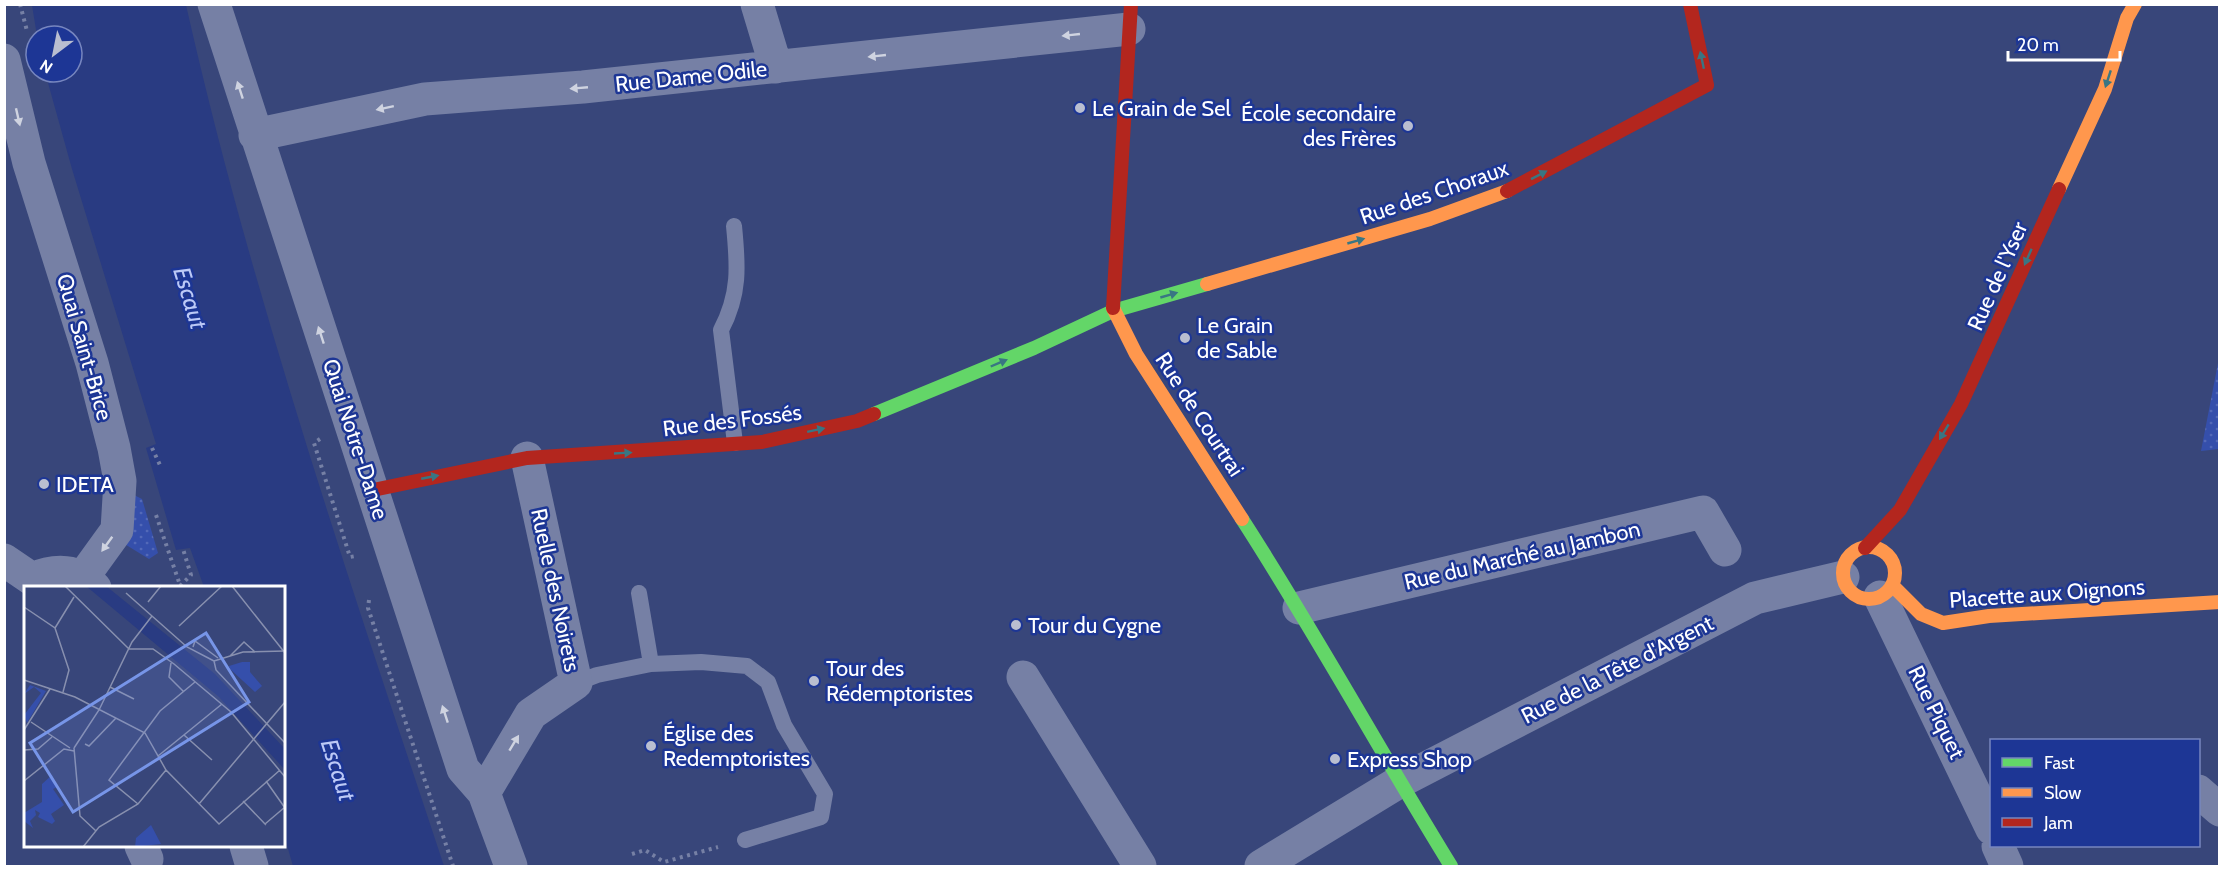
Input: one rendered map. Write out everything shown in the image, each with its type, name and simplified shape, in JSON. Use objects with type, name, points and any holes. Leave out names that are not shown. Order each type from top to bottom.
[{"type":"street","name":"Quai Notre-Dame","points":[[214,4],[463,769],[484,793],[511,867]]},
{"type":"street","points":[[757,4],[776,67]]},
{"type":"street","name":"Rue des Choraux","points":[[1113,311],[1430,219],[1486,200],[1594,148],[1707,85],[1690,4]]},
{"type":"street","name":"Rue de l'Yser","points":[[1866,548],[1900,510],[1961,405],[2104,89],[2127,18],[2135,4]]},
{"type":"street","name":"Rue Dame Odile","points":[[255,135],[426,99],[555,90],[776,67],[1130,17]]},
{"type":"street","points":[[1113,311],[1130,17]]},
{"type":"street","name":"Quai Saint-Brice","points":[[4,60],[28,163],[92,363],[120,481],[117,530],[89,582],[74,573],[58,572],[32,583]]},
{"type":"street","name":"Rue des Fossés","points":[[373,490],[527,458],[762,442],[857,420],[1034,348],[1113,311]]},
{"type":"street","name":"Rue de Courtrai","points":[[1113,311],[1136,354],[1299,608],[1399,782],[1451,867]]},
{"type":"street","name":"Ruelle des Noirets","points":[[484,793],[531,714],[576,683],[527,458]]},
{"type":"street","name":"Rue du Marché au Jambon","points":[[1299,608],[1702,512],[1725,550]]},
{"type":"street","points":[[1866,548],[1881,550],[1894,570],[1886,591],[1865,599],[1857,596],[1846,585],[1843,577],[1846,561],[1858,550],[1866,548]]},
{"type":"street","points":[[4,560],[32,583]]},
{"type":"street","name":"Rue de la Tête d'Argent","points":[[1261,867],[1399,782],[1755,597],[1843,577]]},
{"type":"street","name":"Placette aux Oignons","points":[[1886,591],[1921,614],[1943,623],[1989,616],[2220,602]]},
{"type":"street","name":"Rue Piquet","points":[[1886,591],[1988,812]]},
{"type":"street","points":[[1023,677],[1140,867]]},
{"type":"street","points":[[2200,792],[2220,810]]},
{"type":"street","points":[[246,847],[252,867]]},
{"type":"street","points":[[1998,847],[2007,867]]},
{"type":"lane","points":[[734,226],[739,274],[728,318],[721,330],[735,443]]},
{"type":"lane","points":[[639,593],[651,664]]},
{"type":"lane","points":[[576,683],[597,675],[651,664],[701,663],[747,666],[768,682],[784,725],[825,794],[821,817],[745,840]]},
{"type":"path","points":[[323,470],[345,538]]},
{"type":"path","points":[[180,586],[191,575],[183,549]]},
{"type":"path","points":[[632,854],[645,850],[664,862],[745,840]]},
{"type":"shaded area","points":[[2219,358],[2219,449],[2201,451]]},
{"type":"shaded area","points":[[130,493],[142,499],[158,553],[149,559],[123,543]]},
{"type":"water","name":"Escaut","points":[[32,5],[186,5],[241,223],[304,439],[444,866],[293,866],[285,838],[285,586],[204,586],[190,548],[176,550],[146,448],[156,444],[48,84],[84,84],[84,24],[35,24]]},
{"type":"traffic: fast","points":[[874,414],[1034,348],[1113,311],[1207,284]]},
{"type":"traffic: fast","points":[[1242,519],[1451,866]]},
{"type":"traffic: slow","points":[[2059,189],[2105,89],[2127,18],[2135,4]]},
{"type":"traffic: slow","points":[[1207,284],[1430,219],[1507,191]]},
{"type":"traffic: slow","points":[[1113,308],[1136,354],[1242,519]]},
{"type":"traffic: slow","points":[[1869,547],[1879,549],[1887,555],[1893,563],[1895,573],[1893,583],[1887,591],[1879,597],[1869,599],[1859,597],[1851,591],[1845,583],[1843,573],[1845,563],[1851,555],[1859,549],[1869,547]]},
{"type":"traffic: slow","points":[[1892,585],[1921,614],[1943,623],[1989,616],[2220,602]]},
{"type":"traffic: jam","points":[[1113,308],[1131,4]]},
{"type":"traffic: jam","points":[[1507,191],[1707,85],[1690,4]]},
{"type":"traffic: jam","points":[[1865,548],[1900,510],[1961,404],[2059,189]]},
{"type":"traffic: jam","points":[[373,490],[527,458],[762,442],[857,421],[874,414]]},
{"type":"place","name":"Le Grain de Sel","points":[[1080,108]]},
{"type":"place","name":"École secondaire des Frères","points":[[1408,126]]},
{"type":"place","name":"Le Grain de Sable","points":[[1185,338]]},
{"type":"place","name":"IDETA","points":[[44,484]]},
{"type":"place","name":"Tour du Cygne","points":[[1016,625]]},
{"type":"place","name":"Tour des Rédemptoristes","points":[[814,681]]},
{"type":"place","name":"Église des Redemptoristes","points":[[651,746]]},
{"type":"place","name":"Express Shop","points":[[1335,759]]}]
